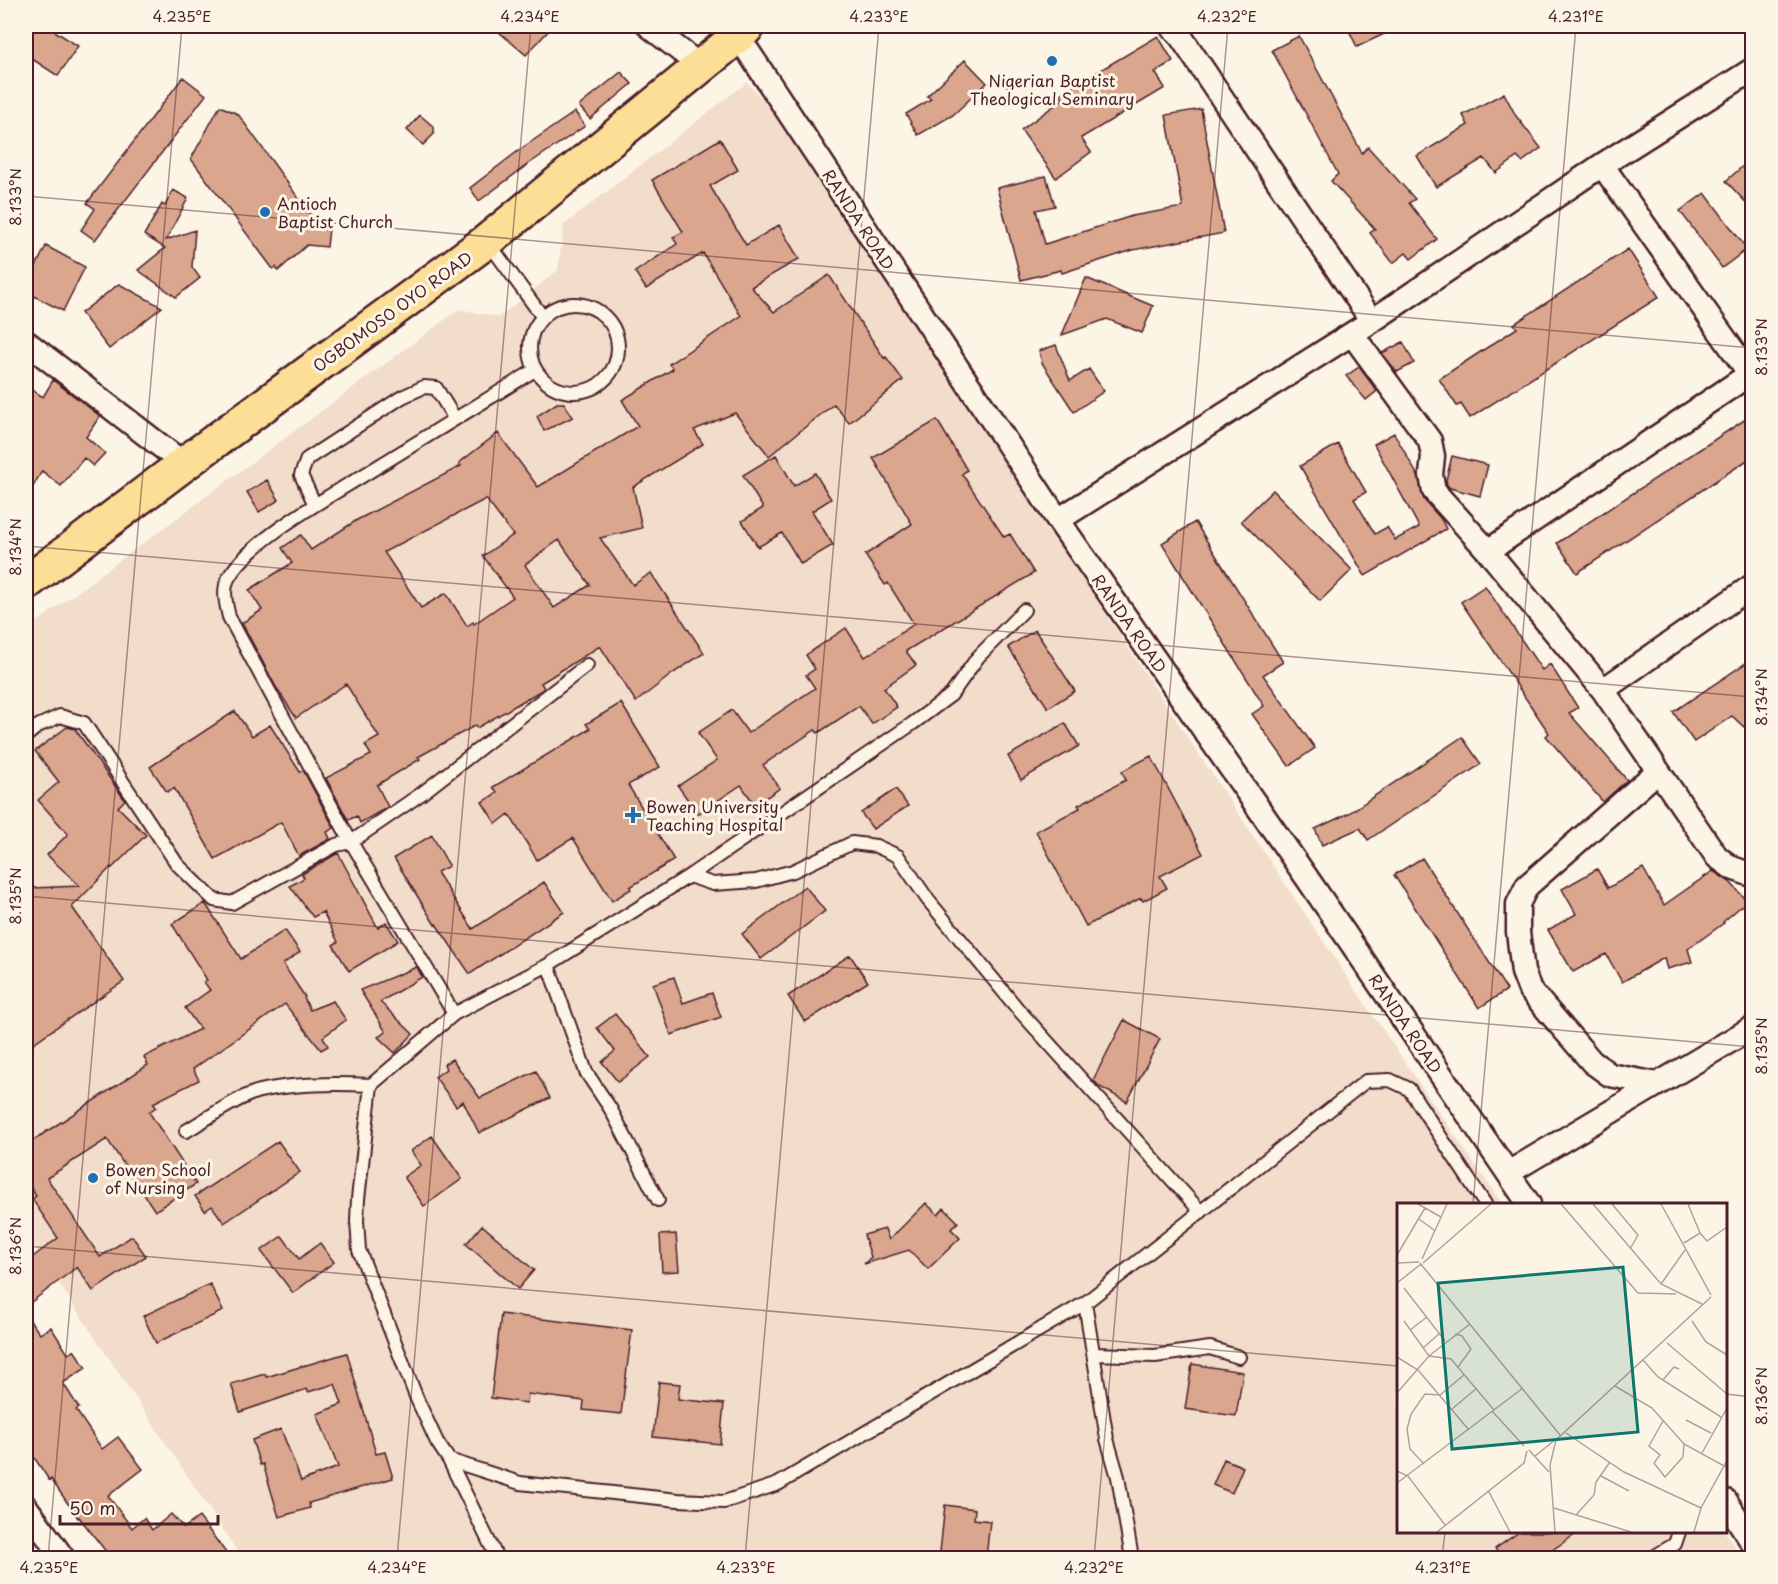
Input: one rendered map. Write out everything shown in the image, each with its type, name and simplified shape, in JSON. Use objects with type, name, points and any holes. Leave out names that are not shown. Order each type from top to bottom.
[{"type":"highway","name":"OGBOMOSO OYO ROAD","points":[[26,584],[184,464],[487,241],[743,31]]},
{"type":"street","points":[[649,26],[700,66]]},
{"type":"street","points":[[1171,26],[1181,37],[1372,321]]},
{"type":"street","name":"RANDA ROAD","points":[[743,31],[1058,520],[1307,878],[1528,1203]]},
{"type":"street","points":[[1058,520],[1352,334],[1602,165],[1752,70]]},
{"type":"street","points":[[1488,551],[1751,375],[1602,165]]},
{"type":"street","points":[[1352,334],[1430,441],[1434,491],[1488,551],[1602,690],[1716,857],[1732,868],[1752,875]]},
{"type":"street","points":[[26,342],[184,464]]},
{"type":"street","points":[[1602,690],[1752,586]]},
{"type":"street","points":[[1657,1084],[1610,1075],[1592,1062],[1530,990],[1523,972],[1518,932],[1518,904],[1527,886],[1658,771]]},
{"type":"street","points":[[1508,1173],[1752,1028]]},
{"type":"street","points":[[1727,1504],[1752,1542]]},
{"type":"street","points":[[26,1507],[63,1558]]},
{"type":"lane","points":[[487,241],[543,316]]},
{"type":"lane","points":[[574,303],[597,309],[606,316],[618,336],[619,348],[613,370],[596,387],[585,391],[562,391],[551,386],[535,370],[529,348],[535,325],[543,316],[563,305],[574,303]]},
{"type":"lane","points":[[454,1014],[351,842],[229,617],[225,595],[227,580],[238,564],[265,540],[315,505],[535,370]]},
{"type":"lane","points":[[315,505],[301,475],[307,459],[402,397],[424,387],[436,388],[455,419]]},
{"type":"lane","points":[[497,1558],[417,1399],[359,1250],[358,1199],[371,1085],[454,1014],[548,965],[689,876],[912,724],[951,695],[978,657],[1024,610]]},
{"type":"lane","points":[[26,736],[38,726],[60,716],[84,723],[177,864],[214,900],[232,903],[336,845],[351,842],[421,794],[587,665]]},
{"type":"lane","points":[[689,876],[713,884],[756,881],[793,871],[852,843],[876,846],[898,856],[928,900],[1017,1008],[1202,1212]]},
{"type":"lane","points":[[548,965],[586,1072],[610,1108],[658,1200]]},
{"type":"lane","points":[[449,1460],[520,1482],[678,1500],[724,1502],[778,1484],[1085,1303],[1366,1081],[1390,1080],[1409,1089],[1484,1203]]},
{"type":"lane","points":[[186,1131],[258,1091],[327,1083],[371,1085]]},
{"type":"lane","points":[[1085,1303],[1107,1439],[1118,1477],[1132,1558]]},
{"type":"lane","points":[[1094,1354],[1155,1356],[1210,1348],[1239,1357]]},
{"type":"lane","points":[[1652,1558],[1675,1544],[1680,1533]]},
{"type":"shaded area","name":"Bowen University Teaching Hospital","points":[[747,82],[766,103],[1363,1001],[1501,1203],[1397,1203],[1397,1533],[1726,1533],[1743,1558],[242,1558],[26,1234],[26,630],[459,309],[499,317],[558,270],[564,225]]},
{"type":"building","points":[[26,26],[47,26],[78,46],[58,76],[26,55]]},
{"type":"building","points":[[492,26],[553,26],[526,55]]},
{"type":"building","points":[[1347,26],[1401,26],[1357,47]]},
{"type":"building","points":[[1158,36],[1173,61],[1155,72],[1165,88],[1081,138],[1091,152],[1056,178],[1021,130],[1063,99],[1060,94]]},
{"type":"building","points":[[1299,36],[1362,153],[1368,147],[1415,199],[1409,203],[1437,239],[1411,259],[1406,253],[1393,263],[1370,233],[1375,229],[1331,181],[1338,174],[1272,50]]},
{"type":"building","points":[[965,60],[987,83],[953,115],[918,135],[906,114],[931,99],[927,96]]},
{"type":"building","points":[[621,72],[632,84],[590,119],[579,106]]},
{"type":"building","points":[[183,77],[206,95],[95,240],[81,230],[95,209],[87,203]]},
{"type":"building","points":[[1504,93],[1516,116],[1541,148],[1522,162],[1517,157],[1496,173],[1484,158],[1436,187],[1417,156],[1468,125],[1463,115]]},
{"type":"building","points":[[220,106],[238,114],[312,217],[330,219],[327,247],[307,245],[278,271],[276,267],[273,269],[191,159]]},
{"type":"building","points":[[1201,109],[1224,233],[1133,250],[1062,273],[1061,270],[1021,280],[997,188],[1046,176],[1055,206],[1036,210],[1045,244],[1132,216],[1183,207],[1166,115]]},
{"type":"building","points":[[575,112],[585,126],[479,201],[470,188],[522,148]]},
{"type":"building","points":[[420,115],[434,127],[434,134],[423,145],[407,130]]},
{"type":"building","points":[[720,139],[738,170],[710,186],[746,245],[779,225],[799,259],[751,287],[774,312],[829,275],[884,358],[886,357],[903,380],[849,423],[834,404],[769,456],[735,413],[694,430],[703,444],[633,487],[642,528],[600,538],[633,585],[651,573],[704,653],[636,702],[600,646],[541,683],[544,688],[540,691],[477,728],[476,725],[418,757],[420,759],[377,785],[388,807],[360,823],[357,816],[348,820],[326,778],[371,755],[365,745],[379,737],[346,684],[296,718],[276,687],[242,623],[262,610],[249,590],[292,563],[282,548],[301,535],[311,550],[357,520],[461,466],[459,463],[498,433],[538,487],[638,426],[622,400],[673,369],[669,364],[741,316],[703,253],[646,289],[635,272],[677,244],[673,237],[683,232],[652,180]],"holes":[[[486,499],[513,535],[483,556],[513,597],[474,624],[473,622],[467,626],[446,593],[421,608],[384,552]],[[559,540],[590,585],[554,608],[525,565]]]},
{"type":"building","points":[[1744,165],[1752,174],[1752,209],[1726,181]]},
{"type":"building","points":[[173,190],[188,198],[166,240],[195,230],[192,267],[200,278],[176,297],[138,270],[165,248],[144,235],[162,204],[165,206]]},
{"type":"building","points":[[1705,193],[1747,249],[1722,268],[1680,211]]},
{"type":"building","points":[[46,246],[85,267],[63,311],[26,292],[26,264],[34,270]]},
{"type":"building","points":[[1628,249],[1659,297],[1470,418],[1461,404],[1457,406],[1439,379],[1517,328],[1514,324]]},
{"type":"building","points":[[1086,278],[1153,306],[1142,333],[1107,319],[1062,335]]},
{"type":"building","points":[[119,284],[162,307],[109,349],[81,313]]},
{"type":"building","points":[[1403,342],[1414,363],[1397,372],[1382,353]]},
{"type":"building","points":[[1056,345],[1070,381],[1089,369],[1104,391],[1074,412],[1042,363],[1039,351]]},
{"type":"building","points":[[1359,367],[1377,391],[1366,400],[1346,376]]},
{"type":"building","points":[[53,380],[100,416],[86,437],[105,453],[93,466],[84,458],[61,486],[42,471],[26,499],[26,386],[43,397]]},
{"type":"building","points":[[557,403],[564,403],[573,417],[544,431],[537,416]]},
{"type":"building","points":[[1752,415],[1752,457],[1577,573],[1557,543]]},
{"type":"building","points":[[937,420],[967,470],[962,474],[1004,537],[1010,534],[1034,573],[906,651],[916,665],[884,688],[897,707],[872,724],[859,706],[818,733],[815,730],[763,765],[780,788],[755,805],[741,785],[698,814],[678,786],[717,760],[698,733],[732,710],[748,733],[815,688],[806,675],[815,669],[806,655],[846,628],[865,657],[914,624],[888,583],[885,585],[865,555],[912,524],[873,458]]},
{"type":"building","points":[[1394,433],[1418,476],[1424,500],[1441,519],[1446,529],[1365,576],[1300,466],[1338,444],[1366,492],[1354,499],[1375,534],[1387,527],[1395,540],[1419,527],[1374,444]]},
{"type":"building","points":[[776,455],[794,486],[815,473],[831,499],[812,511],[833,545],[801,564],[782,533],[758,547],[742,521],[763,508],[743,475]]},
{"type":"building","points":[[1452,456],[1488,465],[1480,496],[1450,488],[1447,485],[1446,480]]},
{"type":"building","points":[[267,480],[279,500],[259,512],[247,492]]},
{"type":"building","points":[[1273,490],[1352,570],[1320,601],[1241,521]]},
{"type":"building","points":[[1195,522],[1283,662],[1263,675],[1315,748],[1289,766],[1252,714],[1264,706],[1162,543]]},
{"type":"building","points":[[1485,586],[1542,670],[1550,664],[1578,708],[1569,713],[1627,780],[1603,802],[1546,736],[1549,733],[1461,602]]},
{"type":"building","points":[[1035,630],[1075,691],[1048,708],[1008,647]]},
{"type":"building","points":[[1752,659],[1752,721],[1744,727],[1732,716],[1694,742],[1673,712]]},
{"type":"building","points":[[621,703],[660,767],[628,785],[674,860],[612,901],[573,838],[537,860],[509,814],[496,824],[482,802],[497,793],[493,787],[590,729],[586,724]]},
{"type":"building","points":[[235,711],[252,736],[270,725],[300,772],[303,770],[334,828],[327,832],[330,839],[299,856],[281,822],[215,859],[174,788],[167,792],[150,767]]},
{"type":"building","points":[[1065,723],[1079,746],[1021,780],[1008,756]]},
{"type":"building","points":[[67,727],[75,729],[125,800],[118,807],[146,835],[72,907],[124,981],[26,1048],[26,930],[33,924],[27,916],[33,912],[32,888],[80,886],[47,855],[68,834],[38,800],[59,782],[35,751]]},
{"type":"building","points":[[1462,737],[1481,764],[1368,840],[1360,828],[1322,845],[1315,829],[1349,813]]},
{"type":"building","points":[[1151,756],[1203,854],[1160,876],[1167,888],[1143,901],[1141,898],[1086,926],[1036,831],[1080,808],[1078,805],[1126,780],[1122,771]]},
{"type":"building","points":[[896,789],[908,806],[873,829],[861,813]]},
{"type":"building","points":[[432,835],[449,866],[437,872],[473,929],[544,882],[564,912],[470,974],[435,925],[394,858]]},
{"type":"building","points":[[338,853],[378,928],[386,922],[398,941],[349,971],[333,945],[338,942],[323,912],[313,917],[290,886],[304,878],[302,874]]},
{"type":"building","points":[[1422,858],[1507,990],[1479,1008],[1394,875]]},
{"type":"building","points":[[1643,868],[1664,905],[1713,871],[1730,882],[1747,901],[1724,923],[1688,949],[1692,962],[1667,969],[1664,958],[1622,982],[1606,954],[1573,972],[1548,930],[1576,914],[1562,889],[1597,869],[1608,888]]},
{"type":"building","points":[[805,886],[825,911],[761,959],[742,934]]},
{"type":"building","points":[[205,903],[241,959],[285,930],[300,952],[283,964],[305,997],[310,1010],[333,1001],[346,1020],[323,1037],[328,1046],[321,1050],[285,1004],[193,1069],[199,1080],[153,1103],[156,1107],[149,1112],[196,1184],[155,1211],[107,1139],[47,1178],[100,1257],[132,1236],[146,1256],[93,1291],[77,1267],[26,1306],[26,1262],[58,1238],[32,1199],[36,1196],[26,1180],[26,1145],[148,1065],[144,1057],[200,1029],[185,1008],[210,990],[204,982],[207,980],[172,924]]},
{"type":"building","points":[[850,955],[868,982],[805,1022],[788,996]]},
{"type":"building","points":[[417,967],[422,977],[380,1002],[413,1034],[395,1053],[378,1037],[386,1032],[360,990]]},
{"type":"building","points":[[674,977],[683,1003],[712,993],[721,1017],[671,1035],[653,984]]},
{"type":"building","points":[[615,1014],[650,1057],[618,1082],[602,1062],[615,1051],[597,1028]]},
{"type":"building","points":[[1124,1020],[1160,1039],[1127,1102],[1100,1087],[1093,1080]]},
{"type":"building","points":[[452,1059],[480,1098],[536,1071],[550,1098],[479,1133],[463,1101],[456,1106],[435,1077],[446,1069],[444,1064]]},
{"type":"building","points":[[432,1136],[462,1179],[424,1206],[404,1177],[421,1165],[411,1151]]},
{"type":"building","points":[[278,1141],[300,1172],[224,1223],[212,1206],[205,1211],[195,1196]]},
{"type":"building","points":[[926,1203],[938,1215],[944,1208],[958,1222],[951,1229],[960,1238],[928,1269],[909,1250],[864,1264],[871,1257],[864,1235],[885,1229],[889,1240]]},
{"type":"building","points":[[482,1225],[534,1270],[518,1289],[466,1244]]},
{"type":"building","points":[[676,1234],[679,1271],[662,1272],[660,1235]]},
{"type":"building","points":[[282,1236],[299,1259],[320,1243],[334,1262],[293,1293],[261,1251]]},
{"type":"building","points":[[210,1284],[223,1311],[156,1343],[143,1316]]},
{"type":"building","points":[[501,1314],[632,1330],[621,1414],[583,1410],[584,1401],[528,1394],[527,1403],[491,1398]]},
{"type":"building","points":[[26,1315],[40,1334],[51,1327],[68,1354],[74,1350],[86,1368],[63,1383],[79,1408],[76,1410],[102,1449],[118,1437],[143,1469],[108,1496],[132,1528],[144,1518],[152,1530],[171,1514],[184,1528],[199,1517],[230,1558],[111,1558],[78,1518],[51,1479],[49,1480],[26,1445]]},
{"type":"building","points":[[347,1353],[376,1454],[385,1452],[393,1478],[309,1503],[310,1508],[279,1517],[263,1464],[260,1465],[252,1440],[281,1429],[301,1481],[338,1467],[317,1414],[342,1404],[335,1384],[308,1392],[307,1389],[240,1412],[231,1384],[265,1374],[266,1377]]},
{"type":"building","points":[[1192,1364],[1243,1372],[1236,1416],[1185,1409]]},
{"type":"building","points":[[659,1382],[680,1384],[678,1399],[724,1404],[720,1444],[653,1437]]},
{"type":"building","points":[[1224,1459],[1243,1467],[1232,1493],[1213,1485]]},
{"type":"building","points":[[945,1505],[975,1509],[974,1519],[990,1521],[986,1558],[940,1552]]},
{"type":"building","points":[[1518,1533],[1578,1533],[1540,1558],[1502,1558],[1495,1549]]},
{"type":"place","name":"Nigerian Baptist Theological Seminary","points":[[1052,61]]},
{"type":"place","name":"Antioch Baptist Church","points":[[265,212]]},
{"type":"place","name":"Bowen University Teaching Hospital","points":[[633,815]]},
{"type":"place","name":"Bowen School of Nursing","points":[[93,1178]]}]
